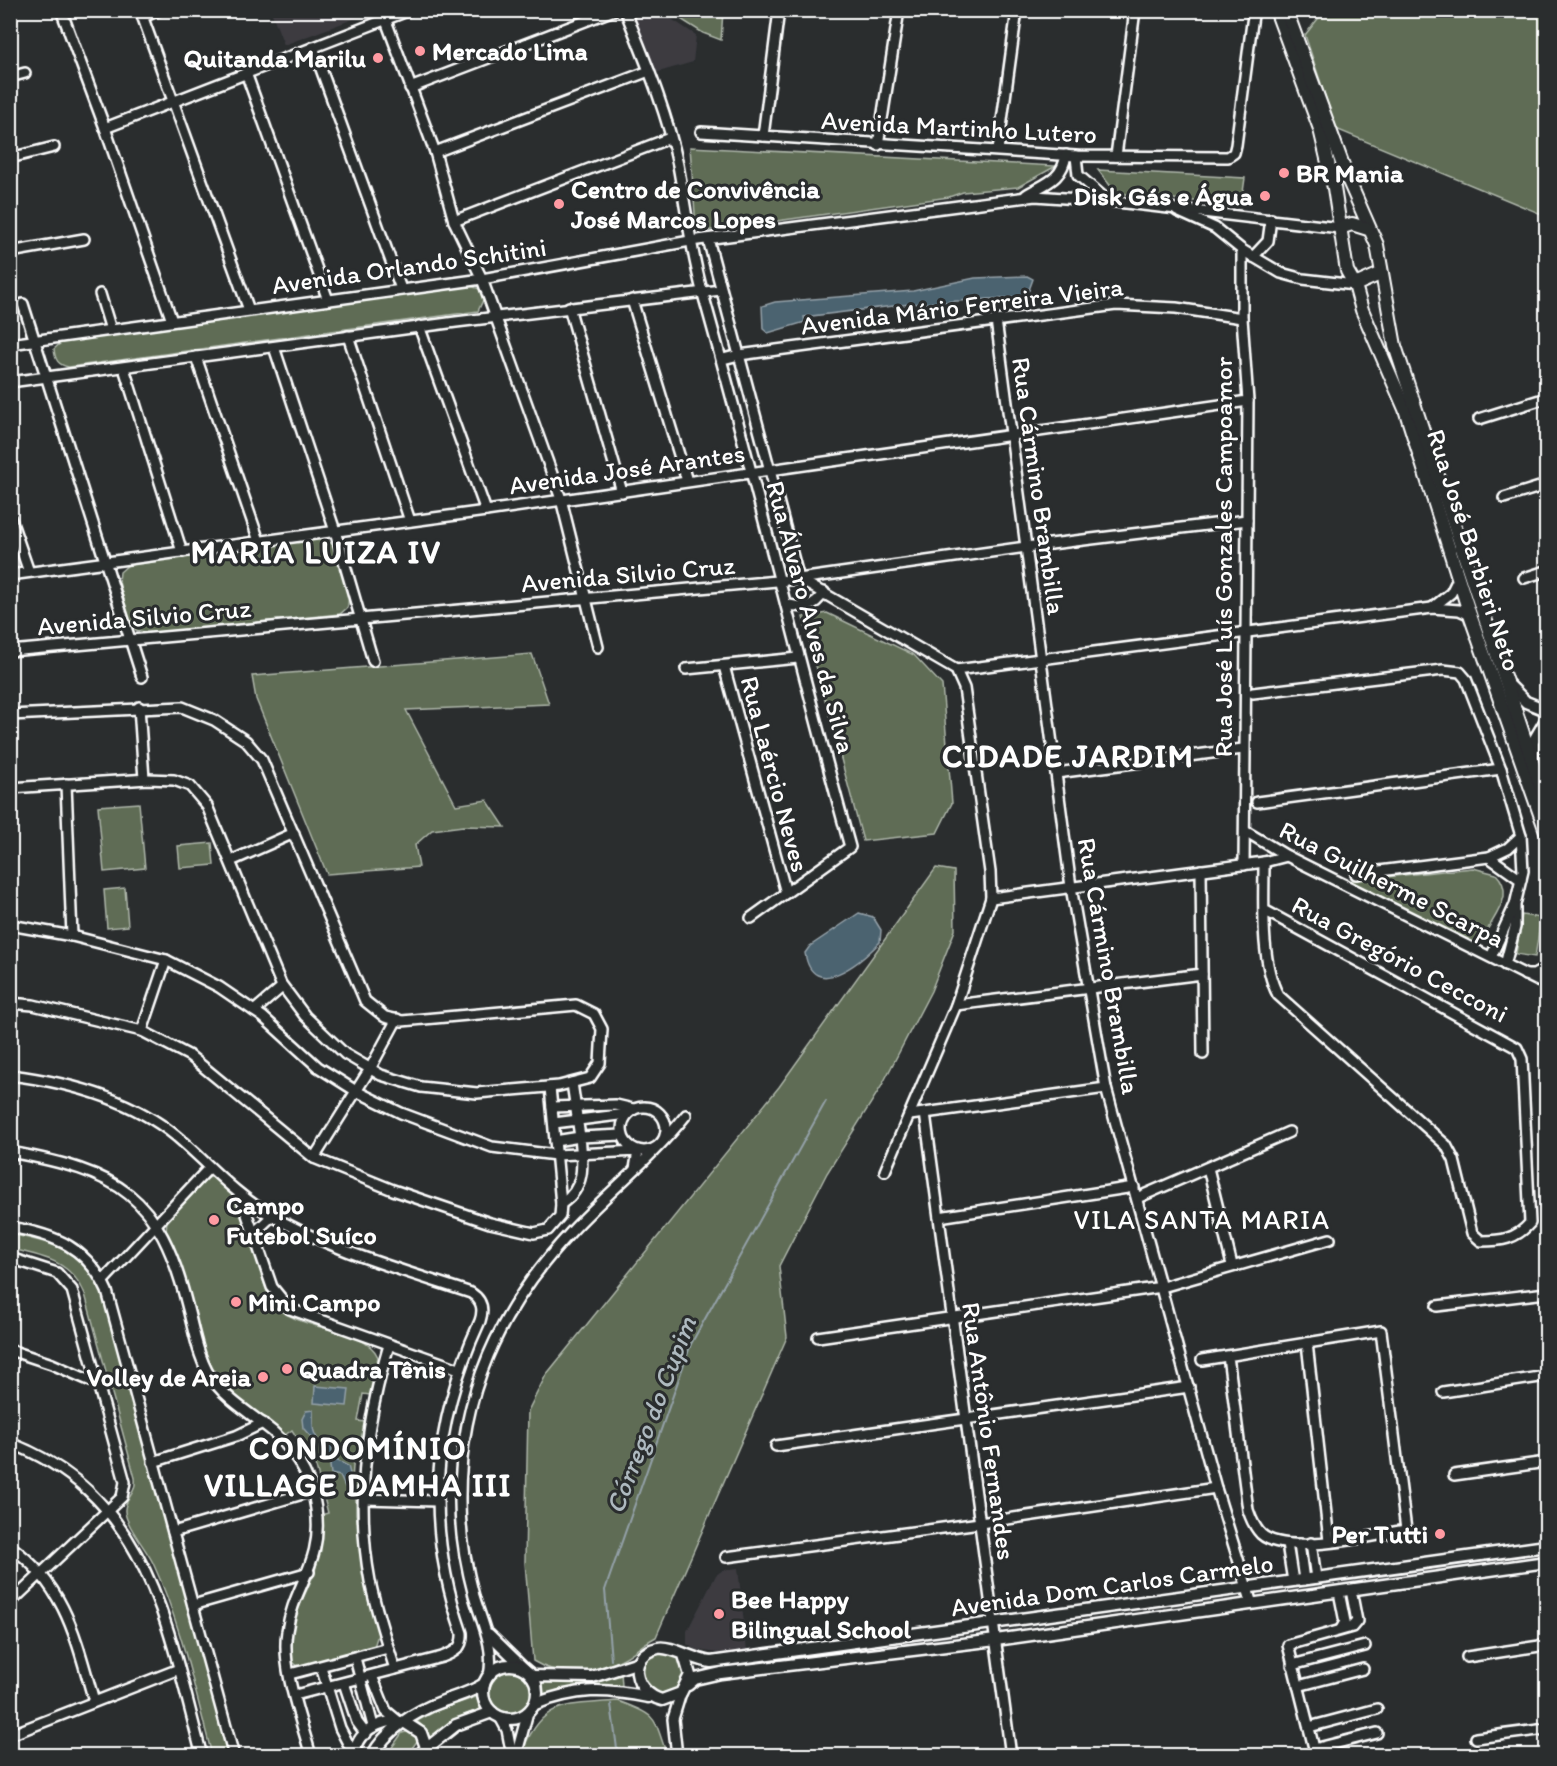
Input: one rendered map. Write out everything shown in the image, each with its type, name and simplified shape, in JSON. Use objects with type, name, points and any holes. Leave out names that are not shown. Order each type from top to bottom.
[{"type":"main road","points":[[1276,10],[1320,129],[1340,228],[1352,225],[1368,229]]},
{"type":"main road","points":[[1286,10],[1368,229]]},
{"type":"main road","name":"Rua José Barbieri Neto","points":[[1340,228],[1347,271],[1355,285],[1362,310],[1405,409],[1470,615],[1546,831]]},
{"type":"main road","name":"Rua José Barbieri Neto","points":[[1368,229],[1377,245],[1380,274],[1395,346],[1546,803]]},
{"type":"main road","points":[[1355,285],[1380,274]]},
{"type":"street","points":[[61,10],[172,321]]},
{"type":"street","points":[[159,10],[141,14],[249,310]]},
{"type":"street","points":[[105,128],[173,100],[314,48],[384,15],[410,10]]},
{"type":"street","points":[[410,88],[614,10]]},
{"type":"street","name":"Rua Álvaro Alves da Silva","points":[[625,10],[649,71],[670,138],[690,241],[703,293],[723,359],[781,580],[798,658],[850,847],[786,893]]},
{"type":"street","points":[[764,136],[779,10]]},
{"type":"street","points":[[878,145],[899,10]]},
{"type":"street","points":[[998,150],[1017,10]]},
{"type":"street","points":[[1116,156],[1135,10]]},
{"type":"street","points":[[384,15],[435,152],[454,221],[482,279],[561,500],[598,647]]},
{"type":"street","name":"Avenida Martinho Lutero","points":[[701,132],[878,145],[1071,155],[1215,158],[1231,156],[1236,146],[1253,15]]},
{"type":"street","points":[[314,48],[401,289]]},
{"type":"street","points":[[435,152],[649,71]]},
{"type":"street","points":[[10,77],[25,73]]},
{"type":"street","points":[[246,73],[328,300]]},
{"type":"street","points":[[454,221],[670,138]]},
{"type":"street","points":[[10,158],[54,147]]},
{"type":"street","points":[[1020,198],[1059,175],[1071,155]]},
{"type":"street","points":[[1071,155],[1078,175],[1108,201]]},
{"type":"street","name":"Avenida Orlando Schitini","points":[[10,344],[482,279],[690,241],[1044,195],[1340,228]]},
{"type":"street","name":"Avenida Orlando Schitini","points":[[1170,208],[1215,228],[1242,250],[1281,273],[1303,279],[1355,285]]},
{"type":"street","points":[[1215,228],[1222,214]]},
{"type":"street","points":[[1253,257],[1268,241],[1271,219]]},
{"type":"street","points":[[10,252],[84,239]]},
{"type":"street","points":[[708,239],[799,579],[956,670],[964,688],[990,872],[991,898],[956,1005],[885,1171]]},
{"type":"street","name":"Rua José Luís Gonzales Campoamor","points":[[1242,250],[1242,318],[1248,401],[1243,749],[1244,865]]},
{"type":"street","points":[[10,382],[418,326],[721,290]]},
{"type":"street","points":[[100,294],[111,330]]},
{"type":"street","points":[[632,300],[687,481]]},
{"type":"street","points":[[23,304],[142,677]]},
{"type":"street","name":"Avenida Mário Ferreira Vieira","points":[[723,359],[1116,305],[1176,308],[1242,318]]},
{"type":"street","points":[[569,307],[622,492]]},
{"type":"street","name":"Rua Cármino Brambilla","points":[[996,320],[1009,434],[1071,886],[1106,1088],[1216,1488],[1252,1604]]},
{"type":"street","points":[[418,326],[486,511]]},
{"type":"street","points":[[348,336],[410,521]]},
{"type":"street","points":[[274,347],[334,531],[373,661]]},
{"type":"street","points":[[196,357],[259,541]]},
{"type":"street","points":[[124,368],[183,552]]},
{"type":"street","points":[[1479,419],[1546,398]]},
{"type":"street","name":"Avenida José Arantes","points":[[10,575],[622,492],[768,468],[1248,401]]},
{"type":"street","points":[[1504,498],[1546,485]]},
{"type":"street","points":[[10,517],[29,572]]},
{"type":"street","name":"Avenida Silvio Cruz","points":[[10,651],[799,579],[1026,547],[1247,520]]},
{"type":"street","points":[[1524,578],[1546,571]]},
{"type":"street","points":[[1432,609],[1451,593],[1458,579]]},
{"type":"street","points":[[786,604],[808,607],[817,604],[824,592]]},
{"type":"street","points":[[956,670],[1432,609],[1459,610],[1470,615]]},
{"type":"street","points":[[686,669],[798,658]]},
{"type":"street","name":"Rua Laércio Neves","points":[[724,666],[786,893]]},
{"type":"street","points":[[1252,693],[1443,670],[1460,672],[1466,679],[1501,769],[1521,836],[1521,880],[1515,905],[1515,927],[1505,965]]},
{"type":"street","points":[[1504,680],[1516,695],[1546,710]]},
{"type":"street","points":[[10,715],[139,707],[182,707],[214,720],[246,741],[262,760],[365,1001],[385,1017],[397,1020],[576,1005],[594,1014],[602,1029],[600,1063],[590,1078],[572,1083],[477,1093],[421,1087],[381,1075],[345,1054],[305,1016],[282,987],[231,861],[200,795],[190,786],[174,780],[144,779],[10,788]]},
{"type":"street","points":[[139,707],[144,779]]},
{"type":"street","points":[[1533,762],[1533,742],[1546,720]]},
{"type":"street","points":[[1056,773],[1243,749]]},
{"type":"street","points":[[1257,802],[1501,769]]},
{"type":"street","points":[[66,784],[72,936]]},
{"type":"street","name":"Rua Guilherme Scarpa","points":[[1245,831],[1287,856],[1546,985]]},
{"type":"street","points":[[231,861],[294,833]]},
{"type":"street","points":[[1356,874],[1489,857],[1508,848],[1521,836]]},
{"type":"street","points":[[991,898],[1244,865],[1287,856]]},
{"type":"street","points":[[1489,857],[1521,880]]},
{"type":"street","points":[[1264,862],[1264,910]]},
{"type":"street","points":[[1201,870],[1203,1054]]},
{"type":"street","points":[[752,918],[786,893]]},
{"type":"street","points":[[1491,957],[1505,922],[1515,905]]},
{"type":"street","name":"Rua Gregório Cecconi","points":[[1264,910],[1517,1048],[1522,1059],[1530,1223],[1513,1238],[1481,1241],[1472,1233],[1454,1160],[1446,1145],[1278,995],[1270,981],[1264,910]]},
{"type":"street","points":[[10,925],[72,936],[166,960],[219,987],[254,1011],[318,1067],[356,1091],[401,1113],[492,1147],[556,1155],[606,1150],[645,1151],[659,1146],[666,1133],[664,1119],[660,1113],[647,1107],[602,1118],[554,1123]]},
{"type":"street","points":[[142,1032],[166,960]]},
{"type":"street","name":"Rua Guilherme Scarpa","points":[[1520,973],[1534,975],[1546,968]]},
{"type":"street","points":[[956,1005],[1202,974]]},
{"type":"street","points":[[254,1011],[282,987]]},
{"type":"street","points":[[10,1003],[33,1005],[142,1032],[190,1056],[314,1158],[404,1194],[490,1223],[534,1233],[548,1230],[560,1216],[561,1204],[550,1087]]},
{"type":"street","points":[[314,1158],[370,1069],[397,1020]]},
{"type":"street","points":[[10,1075],[92,1093],[138,1111],[174,1135],[241,1197],[272,1216],[336,1246],[477,1297],[483,1312],[459,1369],[440,1450],[437,1501],[444,1571],[462,1634],[461,1643],[456,1652],[296,1695]]},
{"type":"street","points":[[561,1204],[574,1196],[580,1179],[582,1152],[572,1083]]},
{"type":"street","points":[[910,1114],[1106,1088]]},
{"type":"street","points":[[552,1107],[616,1105],[630,1112]]},
{"type":"street","points":[[630,1112],[621,1128],[622,1135],[631,1147],[638,1150]]},
{"type":"street","name":"Rua Antônio Fernandes","points":[[925,1113],[1011,1755]]},
{"type":"street","points":[[514,1755],[507,1730],[483,1694],[491,1660],[486,1630],[475,1597],[464,1546],[460,1484],[467,1423],[483,1363],[513,1305],[533,1275],[572,1231],[659,1146],[686,1115],[676,1121],[664,1119]]},
{"type":"street","points":[[1137,1198],[1289,1132]]},
{"type":"street","points":[[555,1141],[622,1135]]},
{"type":"street","points":[[635,1169],[638,1150]]},
{"type":"street","points":[[10,1152],[69,1164],[110,1181],[132,1197],[157,1224],[177,1263],[198,1345],[209,1374],[228,1397],[263,1423],[293,1453],[313,1491],[317,1530],[316,1550],[286,1632],[286,1658],[311,1755]]},
{"type":"street","points":[[103,1281],[209,1168]]},
{"type":"street","points":[[1208,1168],[1232,1265]]},
{"type":"street","points":[[939,1217],[1134,1187]]},
{"type":"street","points":[[241,1197],[255,1232],[272,1287],[283,1304],[290,1309],[459,1369]]},
{"type":"street","points":[[255,1232],[272,1216]]},
{"type":"street","points":[[10,1227],[50,1236],[73,1247],[84,1255],[103,1281],[234,1755]]},
{"type":"street","points":[[818,1337],[1162,1287],[1232,1265],[1330,1239]]},
{"type":"street","points":[[10,1258],[45,1268],[64,1278],[72,1290],[125,1482],[122,1497],[108,1512],[10,1603]]},
{"type":"street","points":[[1437,1305],[1546,1293]]},
{"type":"street","points":[[1202,1360],[1381,1331],[1406,1530],[1299,1544],[1287,1544],[1262,1535],[1253,1524],[1248,1510],[1228,1356]]},
{"type":"street","points":[[1307,1343],[1329,1541]]},
{"type":"street","points":[[389,1345],[370,1420],[364,1499],[370,1580],[395,1669]]},
{"type":"street","points":[[10,1350],[52,1364],[100,1385]]},
{"type":"street","points":[[1443,1392],[1546,1376]]},
{"type":"street","points":[[776,1446],[1189,1387]]},
{"type":"street","points":[[153,1462],[226,1440],[263,1423]]},
{"type":"street","points":[[10,1443],[72,1477],[108,1512],[130,1540],[147,1569],[161,1606],[202,1755]]},
{"type":"street","points":[[1454,1475],[1546,1462]]},
{"type":"street","points":[[726,1557],[980,1524],[1216,1488]]},
{"type":"street","points":[[173,1532],[313,1491]]},
{"type":"street","points":[[364,1499],[437,1501]]},
{"type":"street","points":[[1311,1543],[1316,1578]]},
{"type":"street","points":[[1287,1544],[1298,1580]]},
{"type":"street","points":[[1298,1580],[1299,1544]]},
{"type":"street","points":[[10,1546],[41,1574],[57,1594],[67,1613],[94,1701]]},
{"type":"street","name":"Avenida Dom Carlos Carmelo","points":[[684,1656],[711,1662],[1546,1546]]},
{"type":"street","points":[[1455,1559],[1457,1575]]},
{"type":"street","name":"Avenida Dom Carlos Carmelo","points":[[685,1689],[695,1679],[721,1673],[996,1640],[1546,1562]]},
{"type":"street","points":[[193,1605],[309,1572]]},
{"type":"street","points":[[1351,1590],[1356,1622],[1341,1629],[1288,1645],[1315,1752],[1377,1733]]},
{"type":"street","points":[[1339,1592],[1345,1622],[1341,1629]]},
{"type":"street","points":[[1107,1608],[1110,1624]]},
{"type":"street","points":[[486,1630],[528,1672],[537,1695],[514,1755]]},
{"type":"street","points":[[1467,1657],[1546,1645]]},
{"type":"street","points":[[1292,1665],[1365,1646]]},
{"type":"street","points":[[372,1755],[401,1721],[439,1702],[472,1692],[505,1665],[528,1672],[592,1677],[639,1662],[646,1653],[665,1647],[684,1656],[690,1675],[673,1719],[677,1755]]},
{"type":"street","points":[[290,1674],[388,1648]]},
{"type":"street","points":[[355,1658],[361,1679],[369,1730]]},
{"type":"street","points":[[639,1662],[638,1682],[657,1699],[673,1719]]},
{"type":"street","points":[[321,1667],[340,1728],[355,1755]]},
{"type":"street","points":[[10,1736],[178,1669]]},
{"type":"street","points":[[1298,1686],[1363,1669]]},
{"type":"street","points":[[372,1676],[386,1712],[421,1733],[426,1747]]},
{"type":"street","points":[[344,1683],[357,1722],[369,1730]]},
{"type":"street","points":[[417,1755],[456,1725],[496,1715],[520,1718],[531,1708],[555,1696],[593,1689],[657,1699],[672,1699],[685,1689]]},
{"type":"street","points":[[1309,1727],[1377,1709]]},
{"type":"street","points":[[355,1755],[369,1730],[385,1721],[401,1721]]},
{"type":"street","points":[[1476,1738],[1546,1729]]},
{"type":"shaded area","points":[[271,11],[368,11],[364,15],[284,45]]},
{"type":"shaded area","points":[[633,11],[659,11],[696,35],[693,62],[655,73]]},
{"type":"shaded area","name":"Bee Happy Bilingual School","points":[[738,1568],[747,1651],[719,1653],[696,1650],[687,1644],[687,1631],[716,1575],[723,1570]]},
{"type":"green space","points":[[1325,10],[1546,11],[1546,216],[1336,129],[1305,35]]},
{"type":"green space","points":[[668,11],[723,11],[721,40],[703,33]]},
{"type":"green space","points":[[690,147],[1056,166],[1018,187],[963,192],[949,197],[704,231],[696,227]]},
{"type":"green space","points":[[1098,170],[1245,178],[1241,206],[1116,193]]},
{"type":"green space","points":[[467,285],[480,289],[484,298],[478,311],[69,367],[62,365],[54,353],[54,349],[64,340]]},
{"type":"green space","points":[[321,538],[334,546],[345,577],[348,603],[347,608],[340,614],[148,633],[136,630],[129,621],[119,582],[120,572],[128,565]]},
{"type":"green space","points":[[827,613],[914,655],[942,685],[952,803],[937,833],[863,841],[803,617]]},
{"type":"green space","points":[[532,654],[549,704],[406,710],[456,805],[487,800],[505,827],[463,826],[432,830],[415,845],[419,867],[327,874],[256,699],[252,676]]},
{"type":"green space","points":[[139,803],[145,868],[104,872],[98,806]]},
{"type":"green space","points":[[212,843],[214,865],[180,868],[178,846]]},
{"type":"green space","points":[[936,868],[954,871],[955,930],[931,991],[881,1087],[827,1173],[779,1266],[787,1337],[656,1637],[624,1658],[602,1668],[567,1672],[533,1661],[525,1562],[528,1411],[546,1375],[779,1087]]},
{"type":"green space","points":[[1473,868],[1496,874],[1503,884],[1504,893],[1503,901],[1492,923],[1474,944],[1345,881]]},
{"type":"green space","points":[[125,888],[128,926],[107,928],[104,890]]},
{"type":"green space","points":[[1522,915],[1541,918],[1535,957],[1516,954]]},
{"type":"green space","points":[[211,1177],[226,1184],[237,1196],[245,1212],[265,1287],[272,1301],[282,1311],[296,1319],[359,1339],[371,1347],[378,1357],[370,1395],[363,1394],[358,1421],[365,1422],[360,1453],[354,1453],[352,1480],[356,1481],[356,1514],[379,1631],[374,1647],[300,1667],[291,1660],[288,1649],[289,1636],[315,1571],[321,1515],[328,1513],[316,1467],[292,1430],[285,1435],[228,1391],[209,1365],[177,1254],[166,1231],[167,1220],[201,1180]]},
{"type":"green space","points":[[10,1234],[64,1250],[84,1265],[101,1290],[228,1755],[212,1755],[172,1610],[153,1563],[126,1516],[125,1507],[134,1488],[135,1478],[85,1294],[72,1274],[64,1267],[34,1254],[11,1249]]},
{"type":"green space","points":[[662,1651],[678,1657],[684,1673],[678,1689],[662,1695],[646,1689],[640,1673],[646,1657]]},
{"type":"green space","points":[[511,1669],[527,1676],[534,1692],[527,1708],[511,1715],[495,1708],[488,1692],[495,1676]]},
{"type":"green space","points":[[621,1672],[622,1686],[569,1688],[544,1697],[542,1680],[563,1683],[583,1682],[602,1679]]},
{"type":"green space","points":[[479,1696],[483,1708],[465,1715],[430,1740],[427,1731],[417,1721],[438,1710]]},
{"type":"green space","points":[[618,1701],[641,1710],[653,1719],[667,1755],[520,1756],[537,1724],[557,1709]]},
{"type":"green space","points":[[410,1731],[418,1740],[407,1755],[386,1756],[402,1733]]},
{"type":"water","points":[[1027,276],[1033,279],[1029,290],[1022,297],[910,304],[804,317],[805,322],[768,333],[763,329],[762,306],[775,302],[913,291],[975,278]]},
{"type":"water","points":[[859,913],[873,917],[881,930],[880,942],[862,959],[839,973],[828,977],[818,975],[810,968],[805,953],[810,946]]},
{"type":"water","points":[[315,1386],[349,1389],[347,1406],[314,1403]]},
{"type":"water","points":[[313,1410],[314,1430],[320,1442],[339,1443],[340,1448],[332,1448],[332,1458],[348,1466],[351,1477],[345,1487],[340,1476],[331,1474],[329,1457],[303,1428],[302,1419],[306,1411]]},
{"type":"waterway","name":"Córrego do Cupim","points":[[611,1660],[605,1590],[691,1344],[826,1101]]},
{"type":"waterway","name":"Córrego do Cupim","points":[[611,1704],[618,1756]]},
{"type":"place","name":"Mercado Lima","points":[[420,51]]},
{"type":"place","name":"Quitanda Marilu","points":[[378,58]]},
{"type":"place","name":"BR Mania","points":[[1284,173]]},
{"type":"place","name":"Disk Gás e Água","points":[[1265,196]]},
{"type":"place","name":"Centro de Convivência José Marcos Lopes","points":[[559,204]]},
{"type":"place","name":"Campo Futebol Suíco","points":[[214,1220]]},
{"type":"place","name":"Mini Campo","points":[[236,1302]]},
{"type":"place","name":"Quadra Tênis","points":[[287,1369]]},
{"type":"place","name":"Volley de Areia","points":[[263,1377]]},
{"type":"place","name":"Per Tutti","points":[[1440,1534]]},
{"type":"place","name":"Bee Happy Bilingual School","points":[[719,1614]]},
{"type":"district","name":"MARIA LUIZA IV","points":[[316,552]]},
{"type":"district","name":"CIDADE JARDIM","points":[[1068,756]]},
{"type":"district","name":"VILA SANTA MARIA","points":[[1202,1220]]},
{"type":"district","name":"CONDOMÍNIO VILLAGE DAMHA III","points":[[358,1466]]}]
